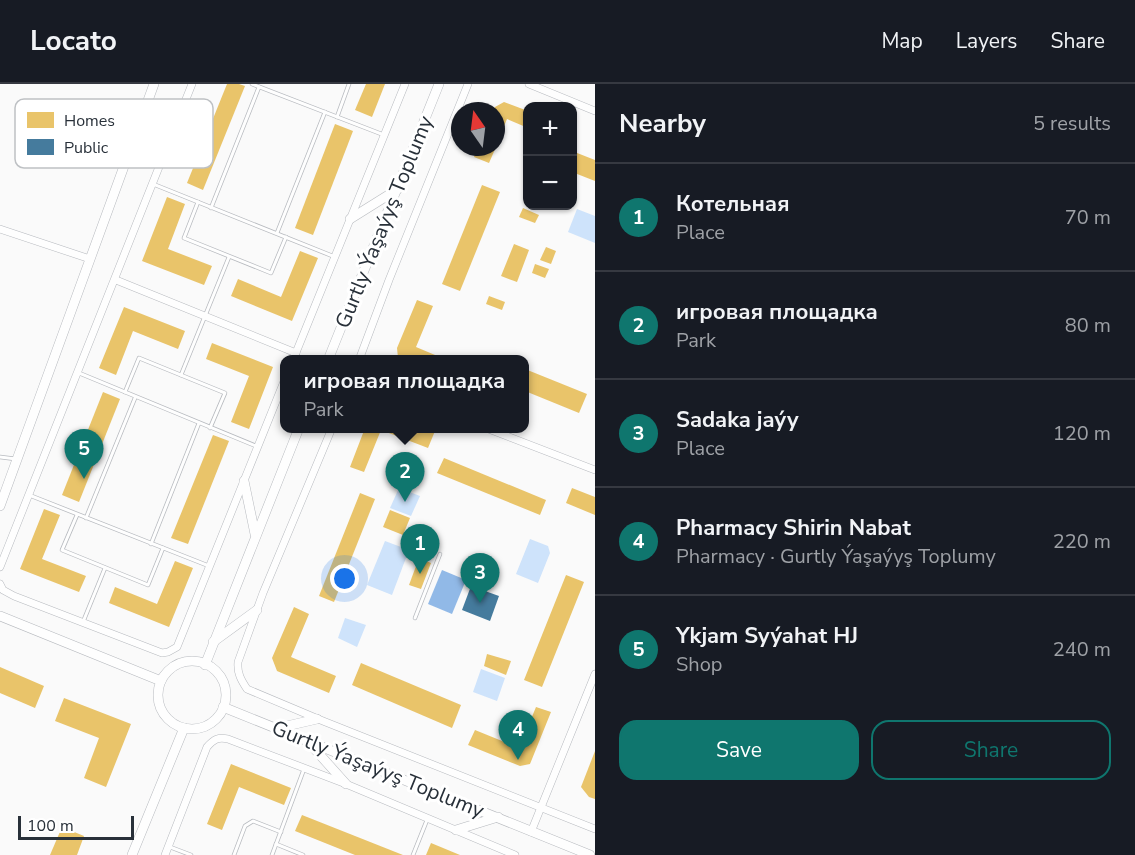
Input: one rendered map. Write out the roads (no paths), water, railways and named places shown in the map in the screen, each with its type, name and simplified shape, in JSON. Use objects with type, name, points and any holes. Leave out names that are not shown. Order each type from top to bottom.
[{"type":"street","points":[[149,99],[154,84]]},
{"type":"street","points":[[186,99],[192,84]]},
{"type":"street","points":[[294,355],[405,84]]},
{"type":"street","name":"Gurtly Ýaşaýyş Toplumy","points":[[329,355],[440,84]]},
{"type":"street","name":"Gurtly Ýaşaýyş Toplumy","points":[[361,355],[468,84]]},
{"type":"street","points":[[529,84],[595,111]]},
{"type":"street","points":[[0,506],[123,168]]},
{"type":"street","points":[[0,567],[159,168]]},
{"type":"street","points":[[350,219],[398,189]]},
{"type":"street","points":[[0,229],[90,260]]},
{"type":"street","points":[[116,280],[205,316],[292,355]]},
{"type":"street","points":[[0,584],[3,590],[14,596],[162,653],[177,647],[280,391]]},
{"type":"street","points":[[205,665],[297,433]]},
{"type":"street","points":[[330,433],[257,610],[238,662],[237,671],[247,689],[595,830]]},
{"type":"street","points":[[497,433],[595,470]]},
{"type":"street","points":[[244,481],[255,535]]},
{"type":"street","points":[[213,642],[257,610]]},
{"type":"street","points":[[0,616],[161,681]]},
{"type":"street","points":[[194,662],[205,665],[217,672],[224,683],[226,695],[224,707],[217,718],[207,725],[196,729],[184,728],[172,722],[163,713],[158,694],[161,681],[169,670],[180,663],[194,662]]},
{"type":"street","points":[[531,832],[595,674]]},
{"type":"street","name":"Gurtly Ýaşaýyş Toplumy","points":[[224,707],[590,855]]},
{"type":"street","points":[[278,728],[317,718]]},
{"type":"street","points":[[132,855],[184,728]]},
{"type":"street","points":[[165,855],[207,747],[212,740],[219,738],[228,739],[304,770],[346,784],[515,855]]},
{"type":"street","points":[[310,743],[346,784]]},
{"type":"street","points":[[456,831],[498,818]]},
{"type":"lane","points":[[252,84],[384,135]]},
{"type":"lane","points":[[337,117],[349,84]]},
{"type":"lane","points":[[211,208],[259,87]]},
{"type":"lane","points":[[277,233],[325,112]]},
{"type":"lane","points":[[153,184],[335,257]]},
{"type":"lane","points":[[198,202],[184,238],[271,273],[285,237]]},
{"type":"lane","points":[[181,375],[229,256]]},
{"type":"lane","points":[[125,392],[139,358],[225,393],[210,428]]},
{"type":"lane","points":[[78,373],[257,447]]},
{"type":"lane","points":[[86,518],[136,397]]},
{"type":"lane","points":[[151,544],[200,423]]},
{"type":"lane","points":[[0,457],[19,459]]},
{"type":"lane","points":[[29,495],[209,567]]},
{"type":"lane","points":[[77,515],[62,550],[148,585],[163,548]]},
{"type":"lane","points":[[415,618],[440,554]]},
{"type":"lane","points":[[83,623],[105,568]]},
{"type":"lane","points":[[272,855],[304,770]]},
{"type":"lane","points":[[413,855],[428,819]]},
{"type":"lane","points":[[234,855],[245,826],[253,821],[280,832]]},
{"type":"lane","points":[[276,844],[303,855]]},
{"type":"lane","points":[[169,846],[191,855]]},
{"type":"water","points":[[442,570],[466,580],[452,614],[428,604]]},
{"type":"place","name":"Ykjam Syýahat HJ","points":[[84,479]]},
{"type":"place","name":"игровая площадка","points":[[405,502]]},
{"type":"place","name":"Котельная","points":[[420,574]]},
{"type":"place","name":"Sadaka jaýy","points":[[480,603]]},
{"type":"place","name":"Pharmacy Shirin Nabat","points":[[518,760]]}]
